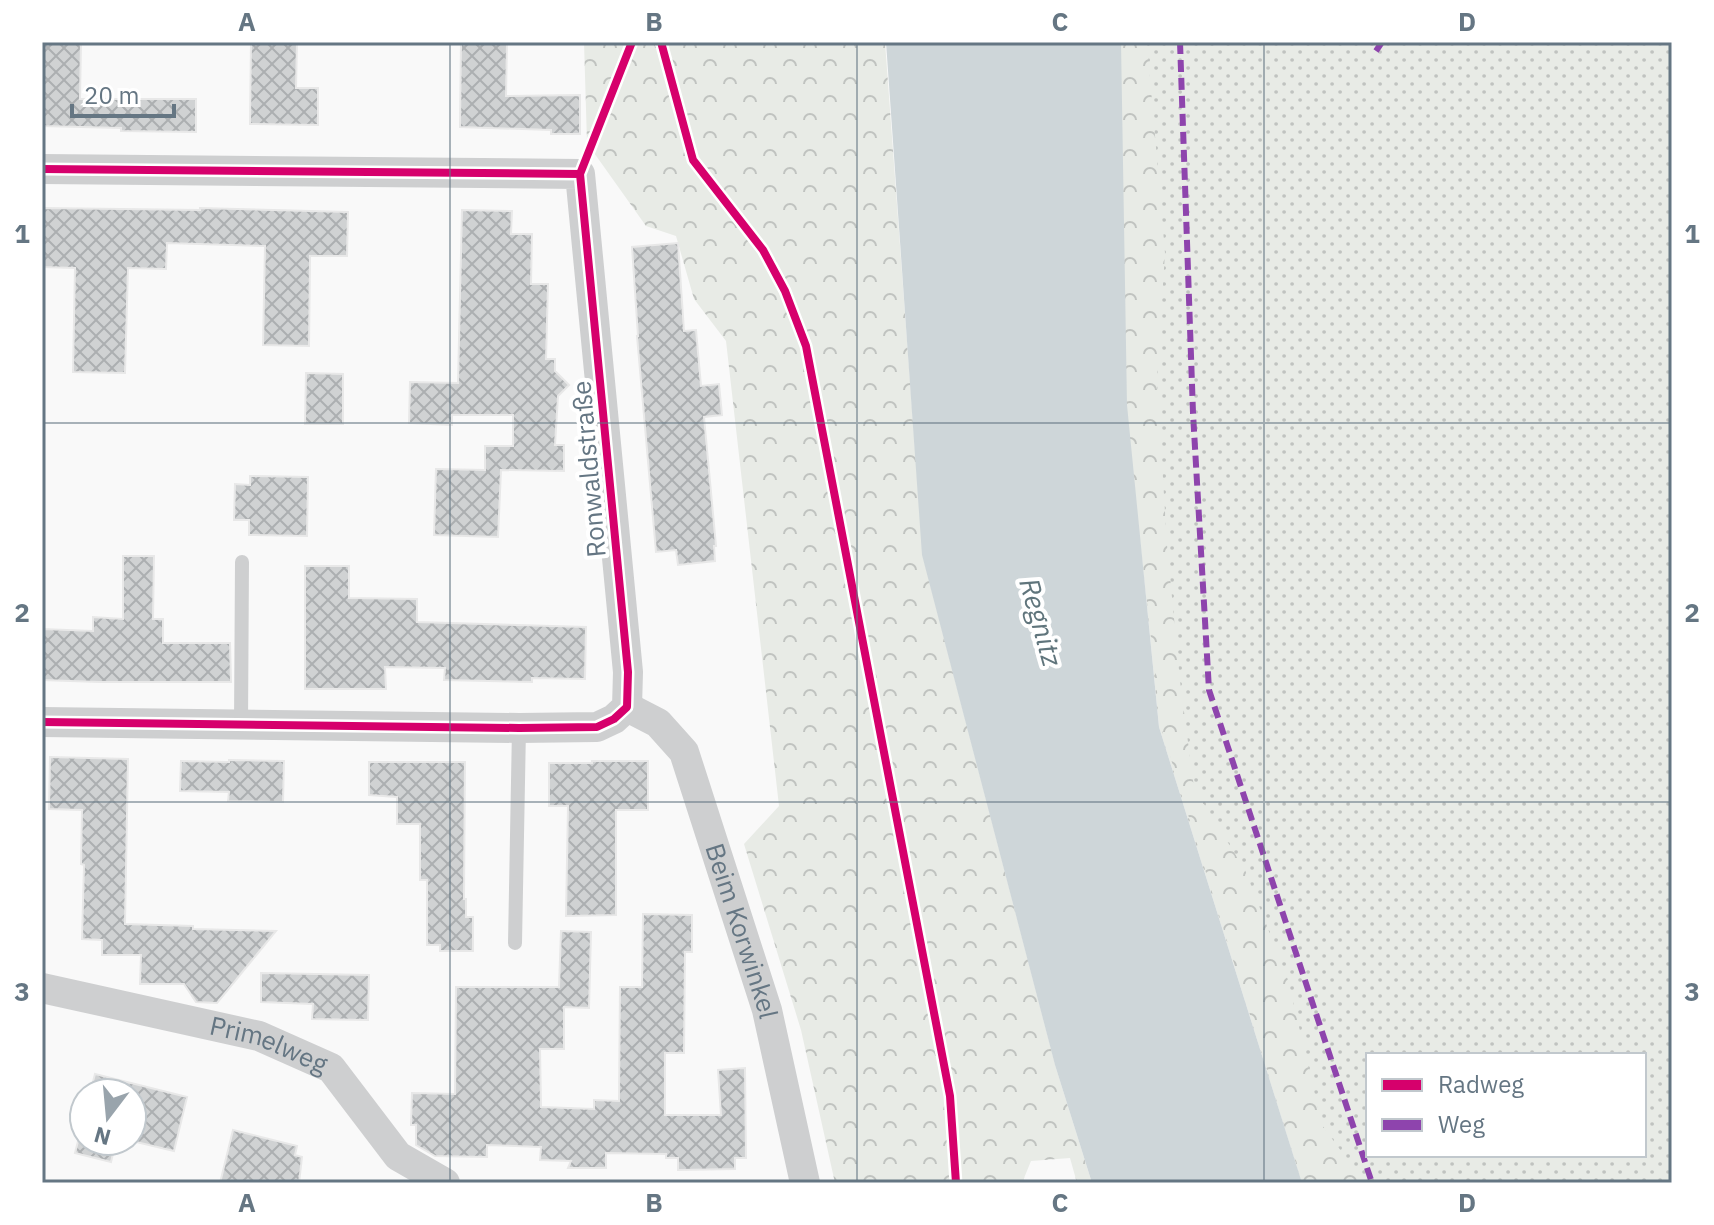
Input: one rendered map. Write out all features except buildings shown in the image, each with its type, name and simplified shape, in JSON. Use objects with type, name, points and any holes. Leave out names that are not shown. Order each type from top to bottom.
[{"type":"street","name":"Ronwaldstraße","points":[[42,169],[580,174],[628,672],[627,707]]},
{"type":"street","points":[[42,722],[597,727],[614,719],[627,707]]},
{"type":"street","name":"Beim Korwinkel","points":[[627,707],[658,723],[684,752],[767,1010],[805,1183]]},
{"type":"street","name":"Primelweg","points":[[42,988],[259,1036],[331,1068],[398,1156],[445,1183]]},
{"type":"lane","points":[[241,724],[242,562]]},
{"type":"lane","points":[[515,943],[519,728]]},
{"type":"green space","points":[[584,42],[885,42],[923,557],[1056,1068],[1092,1183],[1077,1183],[1070,1158],[1031,1161],[1022,1183],[835,1183],[801,1030],[744,844],[779,806],[726,341],[694,299],[676,236],[646,226],[587,143]]},
{"type":"green space","points":[[1119,42],[1147,42],[1165,253],[1157,379],[1167,545],[1194,788],[1245,870],[1288,980],[1322,1125],[1363,1183],[1302,1183],[1161,727],[1125,406]]},
{"type":"green space","points":[[1121,42],[1672,42],[1672,1183],[1302,1183],[1159,727],[1127,405]]},
{"type":"water","name":"Regnitz","points":[[886,42],[1121,42],[1127,405],[1159,727],[1302,1183],[1092,1183],[1055,1065],[922,555]]},
{"type":"marked path","points":[[1180,42],[1193,413],[1209,690],[1372,1183]]},
{"type":"marked path","points":[[1376,51],[1382,42]]},
{"type":"cycle path","points":[[42,722],[597,727],[614,719],[627,707],[628,672],[580,174],[632,42]]},
{"type":"cycle path","points":[[661,42],[693,160],[763,250],[785,291],[806,346],[950,1096],[956,1183]]},
{"type":"cycle path","points":[[42,169],[580,174]]}]
